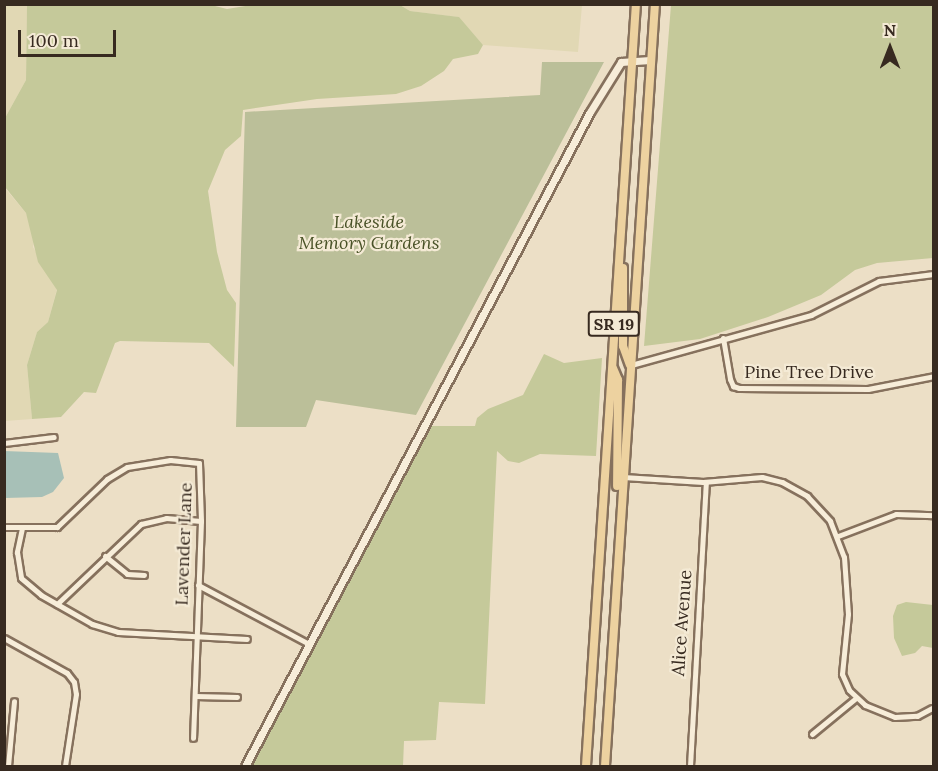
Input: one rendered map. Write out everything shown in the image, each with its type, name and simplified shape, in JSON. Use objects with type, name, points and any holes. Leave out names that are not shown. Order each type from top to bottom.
[{"type":"main road","name":"SR 19","points":[[586,766],[636,4]]},
{"type":"main road","name":"SR 19","points":[[605,766],[655,4]]},
{"type":"main road","points":[[619,252],[623,262],[623,346],[631,365]]},
{"type":"main road","points":[[612,364],[618,380],[617,511],[620,525]]},
{"type":"street","points":[[245,766],[614,69],[632,60],[650,60]]},
{"type":"street","points":[[631,365],[811,315],[879,281],[933,274]]},
{"type":"street","name":"Pine Tree Drive","points":[[723,338],[730,380],[733,386],[739,388],[868,389],[933,376]]},
{"type":"street","points":[[4,443],[54,437]]},
{"type":"street","name":"Lavender Lane","points":[[4,527],[57,527],[117,472],[140,463],[170,460],[194,461],[201,467],[193,738]]},
{"type":"street","points":[[623,477],[706,482],[750,477],[783,482],[818,505],[838,536],[847,579],[842,674],[856,698],[895,717],[917,716],[932,708]]},
{"type":"street","name":"Alice Avenue","points":[[690,766],[706,482]]},
{"type":"street","points":[[838,536],[896,514],[933,515]]},
{"type":"street","points":[[57,604],[105,556],[146,521],[201,520]]},
{"type":"street","points":[[22,528],[17,552],[21,578],[57,604],[118,632],[247,639]]},
{"type":"street","points":[[105,556],[127,574],[144,575]]},
{"type":"street","points":[[198,585],[309,644]]},
{"type":"street","points":[[4,638],[67,673],[74,682],[76,694],[65,766]]},
{"type":"street","points":[[195,696],[237,697]]},
{"type":"street","points":[[812,734],[856,698]]},
{"type":"street","points":[[8,766],[14,701]]},
{"type":"shaded area","points":[[5,5],[27,5],[26,80],[5,118]]},
{"type":"shaded area","points":[[400,5],[582,5],[578,52],[483,45],[458,17],[410,11]]},
{"type":"shaded area","points":[[4,187],[26,213],[35,236],[33,247],[57,289],[48,322],[37,332],[27,365],[32,419],[5,421]]},
{"type":"green space","points":[[258,4],[400,5],[410,11],[459,17],[483,45],[478,54],[453,59],[444,71],[421,86],[396,94],[317,99],[243,110],[241,136],[225,150],[208,191],[217,252],[227,290],[236,303],[234,367],[209,343],[120,341],[115,343],[96,393],[84,392],[61,417],[32,419],[27,365],[37,332],[48,322],[57,290],[38,262],[26,213],[5,187],[5,118],[26,80],[27,5],[211,5],[227,9]]},
{"type":"green space","points":[[671,5],[933,5],[933,258],[877,263],[855,270],[821,295],[768,317],[700,339],[644,346]]},
{"type":"green space","name":"Lakeside Memory Gardens","points":[[542,62],[604,62],[416,415],[316,400],[306,427],[236,427],[245,112],[540,95]]},
{"type":"green space","points":[[544,354],[564,363],[602,358],[596,456],[540,454],[519,463],[508,461],[497,451],[485,704],[439,702],[436,740],[404,741],[403,766],[249,766],[425,426],[475,426],[477,418],[488,409],[523,395]]},
{"type":"green space","points":[[906,602],[933,605],[933,648],[922,646],[915,653],[902,656],[894,638],[893,616],[897,605]]},
{"type":"water","points":[[4,451],[58,453],[64,478],[53,492],[42,497],[5,498]]}]
